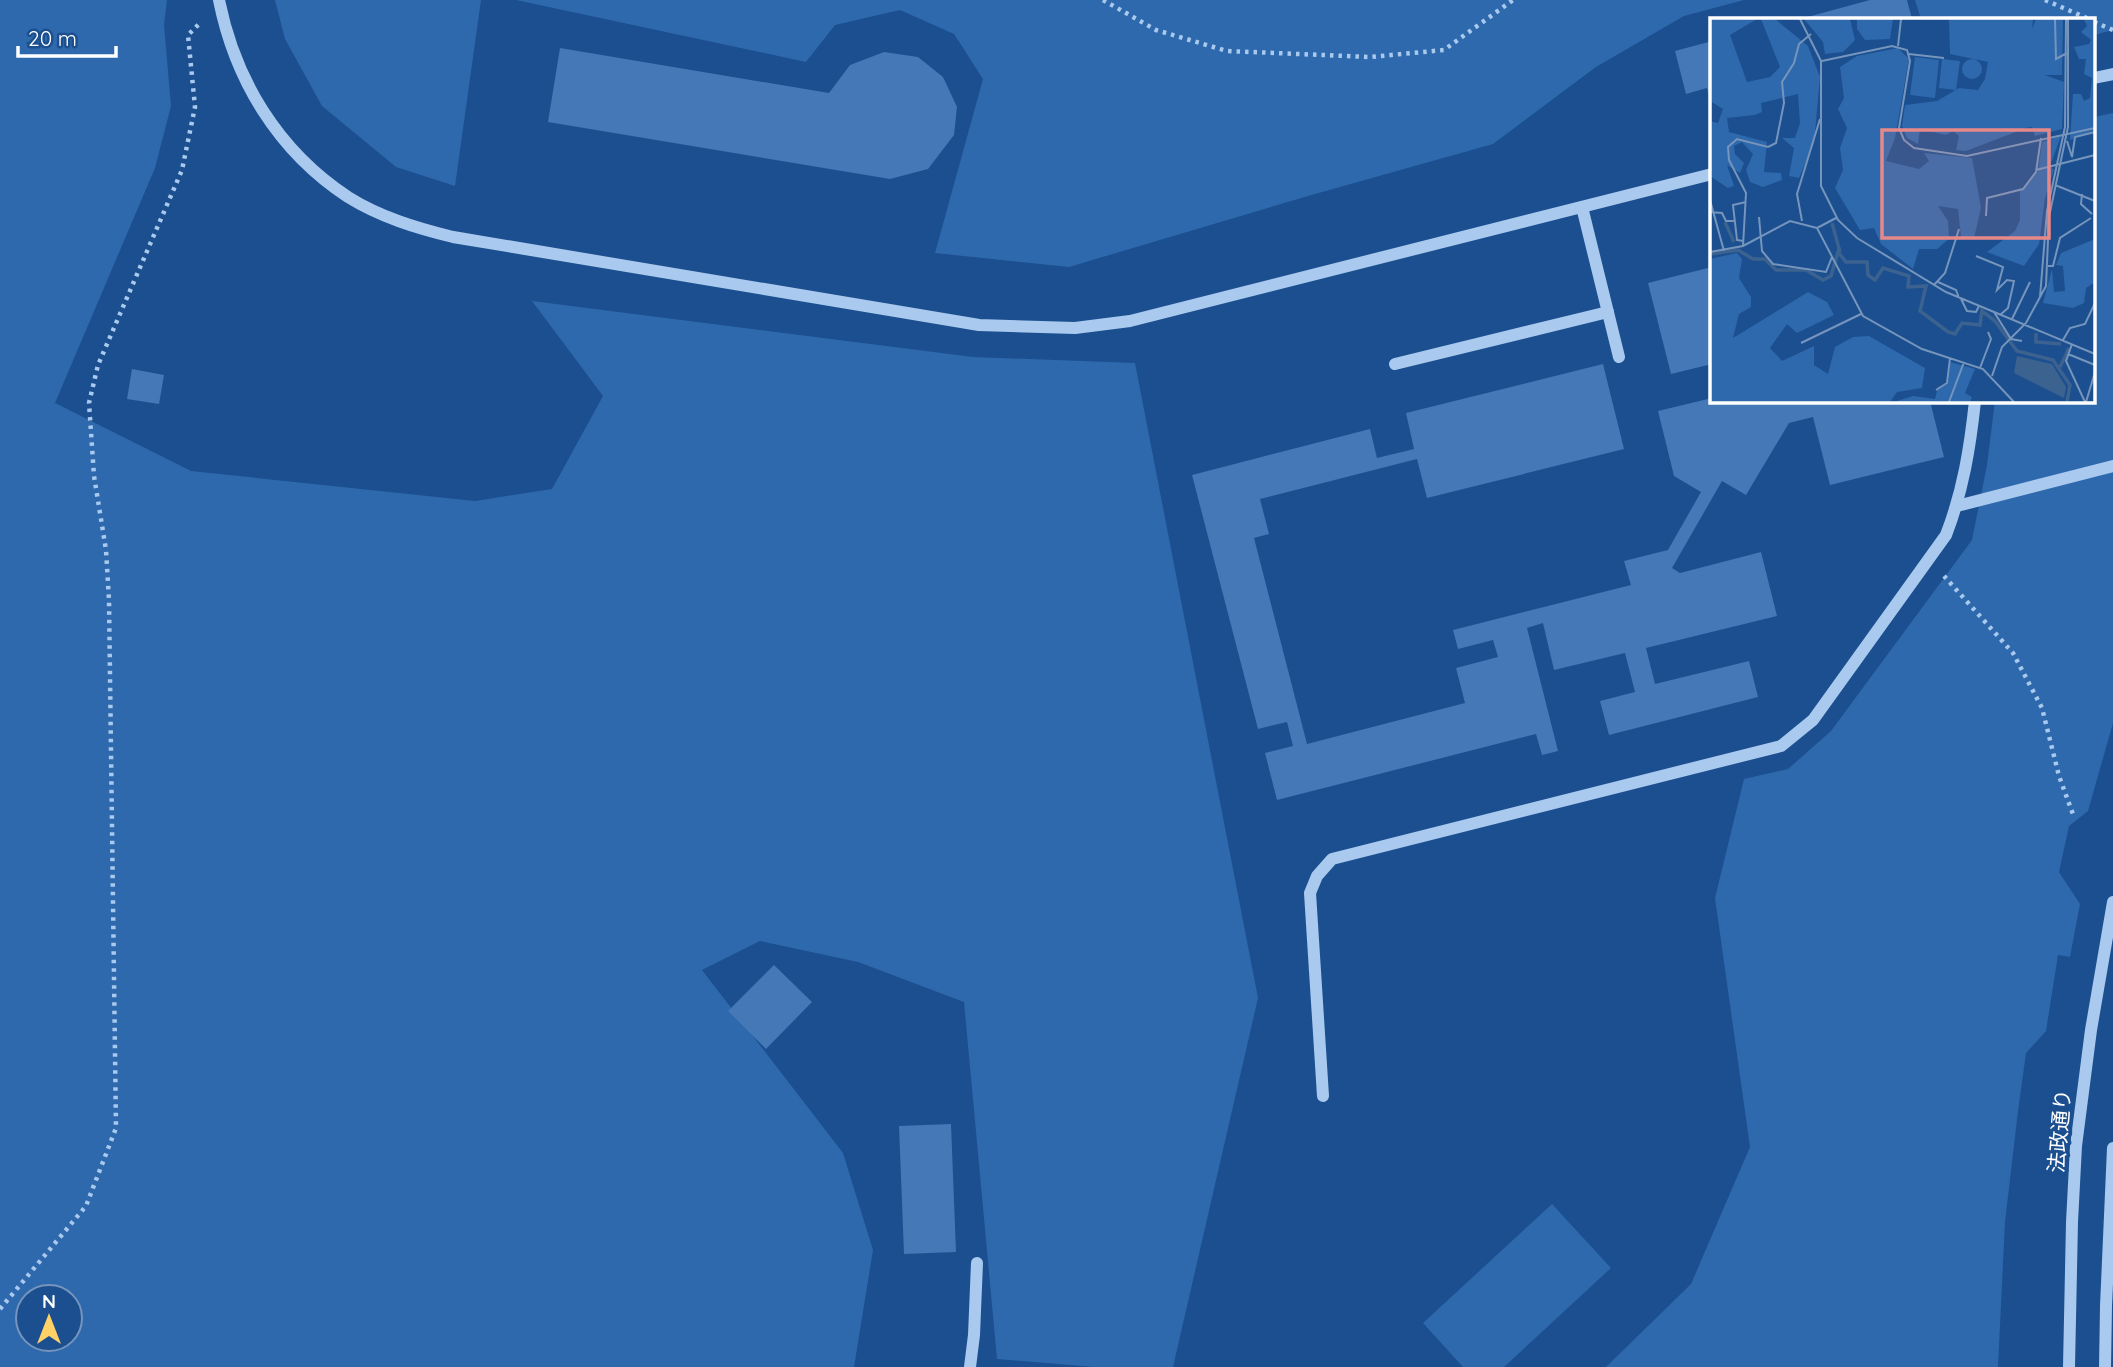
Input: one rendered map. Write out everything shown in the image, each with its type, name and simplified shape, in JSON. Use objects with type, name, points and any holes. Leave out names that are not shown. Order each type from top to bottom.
[{"type":"street","points":[[220,2],[240,71],[257,105],[277,132],[301,157],[340,190],[381,214],[413,227],[453,237],[940,319],[1026,328],[1075,328],[1130,321],[1710,175]]},
{"type":"street","points":[[2096,78],[2113,74]]},
{"type":"street","points":[[1582,207],[1619,357]]},
{"type":"street","points":[[1395,364],[1608,312]]},
{"type":"street","points":[[1322,1096],[1310,893],[1317,876],[1332,859],[1780,746],[1813,720],[1946,535],[1968,464],[1975,402]]},
{"type":"street","points":[[1957,506],[2113,466]]},
{"type":"street","name":"法政通り","points":[[2069,1367],[2076,1146],[2089,1042],[2113,902]]},
{"type":"street","points":[[2105,1367],[2113,1148]]},
{"type":"street","points":[[970,1367],[977,1263]]},
{"type":"path","points":[[1103,0],[1157,30],[1227,51],[1370,57],[1444,50],[1513,0]]},
{"type":"path","points":[[2045,0],[2087,18]]},
{"type":"path","points":[[0,1308],[86,1206],[116,1128],[109,600],[106,550],[94,476],[89,403],[98,365],[182,170],[195,107],[188,36],[220,2]]},
{"type":"path","points":[[2096,23],[2113,30]]},
{"type":"path","points":[[1928,560],[2013,653],[2042,708],[2059,776],[2074,817]]},
{"type":"shaded area","points":[[0,0],[167,0],[164,25],[171,106],[155,168],[55,403],[191,471],[475,501],[552,489],[603,396],[532,301],[973,357],[1135,363],[1258,998],[1173,1367],[1094,1367],[997,1359],[964,1002],[858,962],[760,941],[702,970],[843,1153],[873,1250],[854,1367],[0,1367]]},
{"type":"shaded area","points":[[275,0],[481,0],[455,186],[396,167],[322,106],[285,39]]},
{"type":"shaded area","points":[[516,0],[1744,0],[1684,16],[1596,67],[1493,144],[1069,267],[935,253],[983,79],[954,34],[900,10],[835,25],[806,62]]},
{"type":"shaded area","points":[[1915,0],[2113,0],[2113,30],[2096,34],[2096,18],[1921,18]]},
{"type":"shaded area","points":[[2113,113],[2113,723],[2088,811],[2069,826],[2059,872],[2080,904],[2070,957],[2058,955],[2046,1031],[2026,1053],[2005,1222],[1998,1367],[1606,1367],[1691,1284],[1750,1147],[1715,898],[1744,779],[1788,769],[1831,731],[1972,540],[1987,465],[1995,402],[2096,402],[2096,117]]},
{"type":"shaded area","points":[[1552,1204],[1611,1268],[1504,1367],[1463,1367],[1423,1323]]},
{"type":"building","points":[[1870,0],[1907,0],[1912,18],[1804,18]]},
{"type":"building","points":[[1710,42],[1710,100],[1707,88],[1686,94],[1675,51]]},
{"type":"building","points":[[560,48],[829,93],[850,65],[884,52],[918,57],[943,77],[957,107],[954,135],[928,169],[890,179],[548,122]]},
{"type":"building","points":[[1710,268],[1710,364],[1671,374],[1648,283]]},
{"type":"building","points":[[1603,364],[1624,449],[1427,498],[1417,459],[1260,499],[1269,534],[1254,538],[1307,744],[1465,703],[1456,668],[1498,657],[1493,640],[1458,649],[1453,630],[1631,585],[1624,561],[1668,550],[1701,492],[1674,476],[1658,411],[1710,398],[1710,402],[1930,402],[1944,457],[1830,485],[1813,417],[1789,423],[1746,495],[1722,481],[1672,568],[1680,573],[1761,552],[1777,616],[1646,648],[1655,684],[1749,661],[1758,697],[1609,735],[1600,701],[1635,692],[1625,653],[1554,670],[1543,623],[1527,628],[1558,751],[1542,755],[1536,734],[1277,800],[1265,753],[1293,746],[1287,722],[1258,729],[1192,475],[1370,429],[1377,458],[1414,449],[1406,413]]},
{"type":"building","points":[[132,369],[164,375],[159,404],[127,399]]},
{"type":"building","points":[[774,965],[812,1002],[766,1049],[728,1011]]},
{"type":"building","points":[[951,1124],[956,1252],[904,1254],[899,1126]]}]
